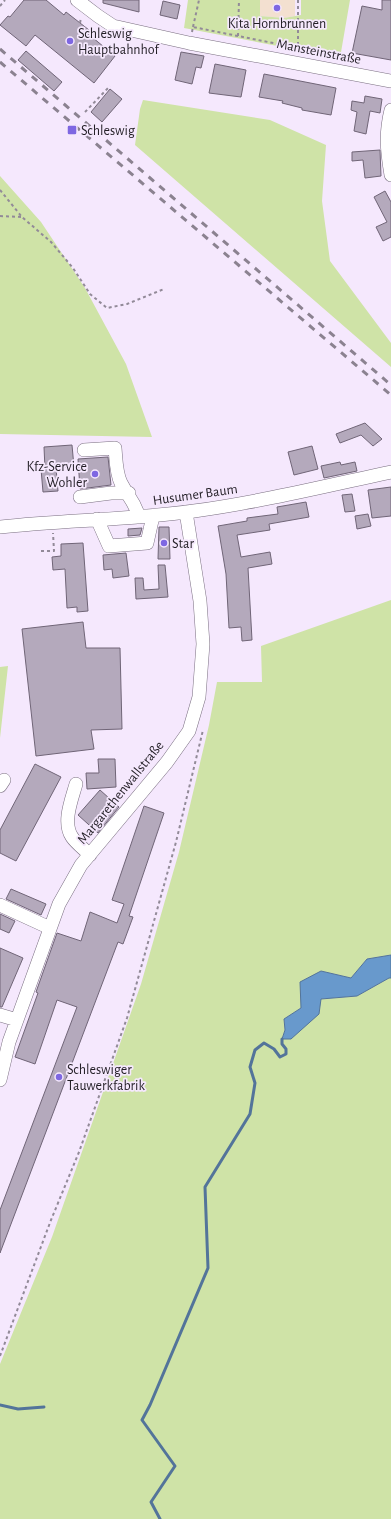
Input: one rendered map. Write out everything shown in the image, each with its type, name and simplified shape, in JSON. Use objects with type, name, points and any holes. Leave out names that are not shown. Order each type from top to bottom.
[{"type":"street","name":"Mansteinstraße","points":[[82,2],[98,16],[113,26],[189,43],[391,81]]},
{"type":"street","points":[[391,110],[388,121],[386,148],[391,174]]},
{"type":"street","points":[[84,450],[115,448],[118,475],[121,483],[136,505],[139,517]]},
{"type":"street","name":"Husumer Baum","points":[[0,527],[52,522],[153,516],[186,512],[277,497],[391,472]]},
{"type":"street","points":[[80,497],[111,493],[129,493]]},
{"type":"street","name":"Margarethenwallstraße","points":[[0,1080],[9,1042],[59,904],[81,865],[167,762],[189,730],[199,697],[203,644],[200,601],[186,512]]},
{"type":"street","points":[[98,519],[109,546],[147,543],[153,516]]},
{"type":"street","points":[[76,784],[69,811],[68,827],[72,837],[90,855]]},
{"type":"street","points":[[0,905],[50,928]]},
{"type":"street","points":[[0,1015],[17,1020]]},
{"type":"path","points":[[0,6],[5,0]]},
{"type":"path","points":[[189,43],[199,0]]},
{"type":"path","points":[[238,36],[239,0]]},
{"type":"path","points":[[298,0],[298,64]]},
{"type":"path","points":[[193,27],[298,48]]},
{"type":"path","points":[[85,112],[110,86]]},
{"type":"path","points":[[0,190],[22,217],[51,242],[73,268],[90,294],[107,308],[127,304],[164,289]]},
{"type":"path","points":[[0,216],[22,217]]},
{"type":"path","points":[[40,551],[54,552],[52,522]]},
{"type":"path","points":[[0,1356],[51,1220],[79,1152],[127,1018],[176,842],[203,730]]},
{"type":"shaded area","name":"Kita Hornbrunnen","points":[[260,0],[295,0],[295,16],[284,18],[260,16]]},
{"type":"green space","points":[[188,0],[260,0],[260,16],[284,18],[301,15],[301,0],[350,0],[340,58],[184,28]]},
{"type":"green space","points":[[143,100],[270,120],[326,145],[322,201],[330,261],[391,343],[391,367],[135,145],[140,109]]},
{"type":"green space","points":[[0,176],[41,222],[85,288],[126,364],[152,437],[0,434]]},
{"type":"green space","points":[[391,600],[391,955],[367,959],[351,978],[321,971],[301,1008],[284,1019],[285,1030],[282,1039],[321,999],[357,996],[391,978],[391,1519],[0,1519],[0,1364],[52,1237],[141,984],[179,852],[209,725],[217,682],[262,682],[261,646]]},
{"type":"green space","points":[[8,666],[0,738],[0,667]]},
{"type":"water","points":[[391,955],[391,978],[357,996],[321,999],[319,1014],[291,1039],[282,1039],[285,1030],[284,1019],[301,1008],[300,982],[321,971],[351,978],[367,959]]},
{"type":"building","name":"Schleswig Hauptbahnhof","points":[[24,0],[46,0],[64,15],[66,12],[89,30],[87,33],[115,56],[94,83],[35,35],[26,46],[0,25],[8,16],[10,17]]},
{"type":"building","points":[[103,0],[139,0],[139,12],[103,3]]},
{"type":"building","points":[[382,0],[391,0],[391,60],[352,53],[362,6],[382,10]]},
{"type":"building","points":[[163,1],[180,5],[177,19],[160,15]]},
{"type":"building","points":[[26,51],[62,82],[54,91],[18,60]]},
{"type":"building","points":[[181,52],[204,56],[201,68],[196,67],[192,84],[175,80]]},
{"type":"building","points":[[215,64],[246,70],[241,97],[209,93]]},
{"type":"building","points":[[264,74],[336,88],[331,115],[302,110],[302,108],[282,103],[283,101],[259,97]]},
{"type":"building","points":[[110,89],[122,99],[102,122],[91,112]]},
{"type":"building","points":[[365,96],[382,99],[380,113],[370,111],[366,134],[354,131],[357,112],[351,110],[352,101],[364,103]]},
{"type":"building","points":[[380,150],[381,176],[365,178],[363,160],[352,161],[352,152]]},
{"type":"building","points":[[385,191],[391,202],[391,237],[383,241],[376,227],[387,222],[374,197]]},
{"type":"building","points":[[365,423],[382,439],[373,446],[361,435],[340,443],[336,434]]},
{"type":"building","points":[[72,445],[74,467],[56,468],[58,491],[43,492],[41,469],[45,469],[44,447]]},
{"type":"building","points":[[312,446],[318,469],[294,475],[288,452]]},
{"type":"building","name":"Kfz-Service Wohler","points":[[108,457],[111,485],[80,489],[78,459]]},
{"type":"building","points":[[340,462],[341,465],[355,462],[357,471],[324,478],[321,466]]},
{"type":"building","points":[[391,487],[391,516],[372,518],[368,490]]},
{"type":"building","points":[[352,494],[355,511],[345,512],[342,495]]},
{"type":"building","points":[[306,502],[309,517],[269,524],[270,530],[237,535],[241,557],[270,552],[272,564],[248,568],[252,640],[242,641],[241,627],[229,628],[226,574],[218,526],[247,521],[247,518],[278,514],[277,507]]},
{"type":"building","points":[[368,514],[371,526],[357,529],[355,516]]},
{"type":"building","name":"Star","points":[[159,527],[169,527],[170,559],[158,559]]},
{"type":"building","points":[[142,528],[140,535],[128,536],[128,529]]},
{"type":"building","points":[[83,543],[88,611],[77,612],[77,607],[67,608],[65,569],[53,570],[52,557],[61,556],[61,544]]},
{"type":"building","points":[[126,553],[129,576],[113,578],[112,569],[104,570],[103,555]]},
{"type":"building","points":[[158,565],[165,565],[168,597],[136,599],[135,578],[143,578],[144,590],[159,589]]},
{"type":"building","points":[[83,622],[86,648],[120,648],[122,729],[91,730],[94,749],[36,756],[22,629]]},
{"type":"building","points":[[98,759],[115,759],[116,787],[87,789],[86,773],[99,773]]},
{"type":"building","points":[[35,764],[61,777],[16,861],[0,853],[0,830]]},
{"type":"building","points":[[100,790],[119,807],[98,833],[78,815]]},
{"type":"building","points":[[144,806],[164,813],[129,916],[133,917],[123,944],[118,942],[0,1253],[0,1210],[77,1007],[57,1000],[35,1064],[15,1057],[38,993],[36,992],[57,933],[81,941],[90,912],[117,923],[124,904],[112,900]]},
{"type":"building","points":[[11,889],[46,904],[41,915],[6,899]]},
{"type":"building","points":[[0,914],[15,921],[9,933],[0,929]]},
{"type":"building","points":[[0,948],[23,958],[2,1007],[0,1007]]},
{"type":"waterway","points":[[160,1519],[151,1502],[175,1466],[142,1420],[150,1405],[208,1268],[205,1187],[250,1114],[255,1083],[250,1067],[255,1050],[264,1043],[274,1049],[280,1057],[286,1054],[286,1049],[282,1044],[282,1039]]},
{"type":"waterway","points":[[0,1405],[18,1409],[44,1407]]},
{"type":"railway","points":[[0,49],[391,385]]},
{"type":"railway","points":[[0,62],[391,395]]},
{"type":"place","name":"Kita Hornbrunnen","points":[[277,8]]},
{"type":"place","name":"Schleswig Hauptbahnhof","points":[[70,41]]},
{"type":"place","name":"Schleswig","points":[[72,130]]},
{"type":"place","name":"Kfz-Service Wohler","points":[[95,474]]},
{"type":"place","name":"Star","points":[[164,543]]},
{"type":"place","name":"Schleswiger Tauwerkfabrik","points":[[59,1077]]}]
